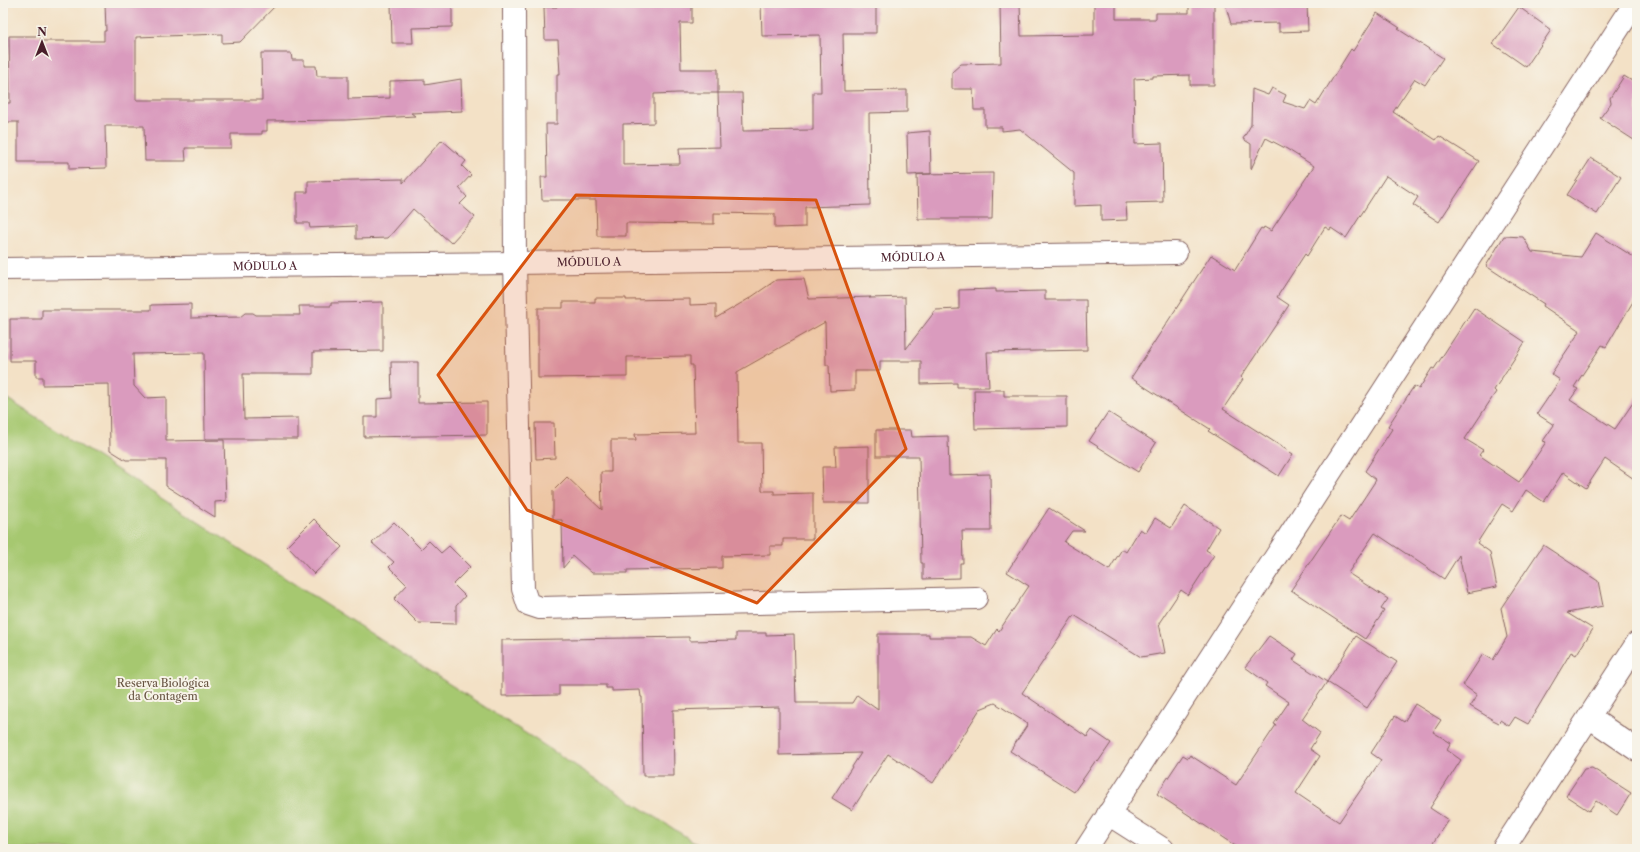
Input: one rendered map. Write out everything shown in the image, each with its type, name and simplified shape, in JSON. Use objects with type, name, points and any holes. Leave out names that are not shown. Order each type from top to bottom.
[{"type":"street","points":[[514,3],[515,263],[523,589],[528,604],[540,608],[976,598]]},
{"type":"street","points":[[1086,849],[1635,3]]},
{"type":"street","name":"MÓDULO A","points":[[3,269],[1176,253]]},
{"type":"street","points":[[1504,849],[1637,643]]},
{"type":"street","points":[[1589,718],[1637,750]]},
{"type":"street","points":[[1108,814],[1163,849]]},
{"type":"highlighted area","points":[[576,195],[816,200],[906,449],[757,603],[527,510],[438,375]]},
{"type":"green space","name":"Reserva Biológica da Contagem","points":[[3,396],[705,849],[3,849]]},
{"type":"building","points":[[105,3],[278,3],[240,42],[222,43],[222,34],[136,37],[136,100],[262,100],[261,53],[291,53],[292,60],[304,60],[304,66],[316,66],[317,76],[348,76],[348,99],[390,98],[390,81],[425,80],[425,85],[461,79],[462,111],[411,113],[415,116],[346,120],[267,121],[267,131],[262,131],[262,134],[231,134],[231,148],[185,148],[186,161],[145,161],[144,126],[105,126],[106,168],[69,169],[69,162],[18,162],[18,122],[3,122],[3,103],[10,103],[9,36],[41,36],[41,41],[104,41],[104,31],[106,31]]},
{"type":"building","points":[[391,3],[452,3],[452,27],[412,28],[413,43],[392,43]]},
{"type":"building","points":[[557,3],[692,3],[692,23],[680,23],[681,69],[718,69],[718,93],[742,93],[743,131],[813,130],[813,92],[821,92],[820,35],[762,36],[761,3],[876,3],[876,33],[843,33],[844,91],[907,90],[907,112],[869,113],[870,205],[805,207],[805,227],[775,228],[775,214],[714,213],[714,224],[626,223],[626,236],[597,236],[596,200],[542,200],[541,177],[547,177],[546,124],[557,124],[557,74],[560,74],[558,40],[545,40],[544,7],[557,7]],"holes":[[[718,93],[720,147],[679,148],[680,164],[623,165],[623,124],[654,123],[654,94]]]},
{"type":"building","points":[[1000,3],[1020,3],[1021,36],[1094,35],[1094,3],[1116,3],[1116,19],[1156,19],[1156,13],[1189,13],[1189,3],[1214,3],[1214,85],[1190,85],[1190,75],[1153,76],[1153,78],[1134,79],[1135,144],[1162,143],[1163,202],[1126,203],[1127,220],[1101,221],[1101,205],[1074,206],[1074,173],[1020,129],[1002,131],[1002,127],[985,127],[985,110],[974,110],[973,89],[952,89],[952,72],[961,64],[1001,63]]},
{"type":"building","points":[[1225,3],[1307,3],[1308,31],[1279,32],[1279,23],[1231,24]]},
{"type":"building","points":[[1519,7],[1551,30],[1526,67],[1493,44]]},
{"type":"building","points":[[1377,13],[1400,28],[1398,29],[1443,58],[1425,85],[1415,79],[1393,112],[1436,140],[1439,136],[1479,161],[1439,222],[1413,205],[1418,197],[1386,176],[1346,238],[1331,228],[1330,230],[1325,227],[1307,256],[1305,254],[1277,297],[1289,305],[1241,377],[1243,379],[1223,409],[1293,454],[1279,476],[1208,431],[1210,429],[1131,378],[1211,255],[1235,270],[1261,228],[1263,229],[1264,227],[1271,231],[1314,166],[1266,138],[1251,169],[1251,144],[1243,139],[1251,125],[1252,89],[1268,95],[1272,88],[1286,95],[1283,102],[1305,109],[1310,101],[1316,105],[1351,49],[1353,51]]},
{"type":"building","points":[[1624,76],[1637,84],[1637,142],[1600,118],[1611,103],[1610,98]]},
{"type":"building","points":[[930,131],[931,174],[908,175],[907,133]]},
{"type":"building","points":[[442,140],[466,161],[462,166],[471,175],[459,188],[467,197],[460,204],[475,217],[451,243],[413,209],[388,238],[356,239],[356,226],[310,228],[309,223],[297,223],[297,192],[308,192],[308,181],[403,179],[403,183]]},
{"type":"building","points":[[1591,158],[1621,177],[1597,214],[1567,195]]},
{"type":"building","points":[[993,173],[992,219],[918,219],[917,174]]},
{"type":"building","points":[[1596,233],[1637,259],[1637,295],[1606,347],[1602,345],[1574,387],[1578,389],[1570,400],[1615,429],[1637,397],[1637,481],[1605,459],[1586,488],[1563,472],[1544,502],[1526,490],[1513,511],[1502,504],[1477,543],[1490,552],[1497,587],[1467,593],[1459,555],[1444,579],[1375,533],[1348,573],[1388,599],[1381,609],[1384,611],[1365,639],[1291,590],[1341,516],[1349,521],[1376,480],[1365,471],[1392,429],[1388,426],[1414,386],[1419,389],[1432,368],[1434,369],[1474,308],[1525,342],[1494,390],[1496,392],[1465,439],[1483,450],[1479,455],[1519,482],[1546,442],[1543,441],[1554,425],[1537,414],[1560,380],[1551,374],[1580,331],[1543,306],[1544,304],[1486,266],[1504,236],[1523,237],[1532,252],[1581,257]]},
{"type":"building","points":[[804,279],[809,299],[905,297],[906,349],[936,310],[959,309],[959,290],[996,289],[996,292],[1045,291],[1045,300],[1086,300],[1087,350],[987,352],[989,387],[957,387],[957,383],[921,384],[921,361],[880,361],[880,371],[855,371],[855,390],[830,391],[829,365],[826,365],[825,322],[737,372],[738,443],[761,443],[762,491],[774,491],[774,494],[813,493],[813,539],[783,539],[783,546],[770,546],[770,555],[722,556],[722,568],[627,570],[627,573],[592,573],[573,556],[563,568],[562,520],[553,520],[553,491],[567,477],[602,510],[601,472],[611,472],[611,440],[636,440],[635,434],[695,433],[693,365],[690,365],[690,356],[627,357],[627,377],[538,378],[538,308],[563,308],[563,302],[595,302],[595,298],[626,298],[626,300],[690,299],[690,305],[716,304],[716,318],[750,298],[776,280]]},
{"type":"building","points":[[383,302],[383,351],[313,352],[313,374],[243,374],[244,419],[298,418],[298,439],[205,439],[204,353],[133,354],[134,386],[145,398],[166,397],[166,441],[224,440],[226,501],[215,502],[215,517],[166,486],[166,460],[126,460],[110,450],[109,384],[43,385],[43,377],[36,377],[36,361],[10,361],[10,319],[42,319],[42,310],[151,310],[151,305],[191,304],[191,318],[240,317],[245,313],[253,313],[256,315],[300,315],[299,306],[331,306],[331,303]]},
{"type":"building","points":[[391,362],[418,362],[418,403],[487,402],[487,435],[364,437],[364,417],[377,417],[377,399],[392,398]]},
{"type":"building","points":[[974,390],[1004,390],[1004,396],[1067,396],[1067,427],[975,429]]},
{"type":"building","points":[[1108,412],[1156,443],[1138,472],[1089,441]]},
{"type":"building","points":[[535,423],[554,423],[555,458],[536,459]]},
{"type":"building","points":[[876,430],[911,430],[912,437],[948,436],[949,475],[990,474],[991,531],[962,531],[963,563],[960,563],[960,578],[923,579],[923,563],[921,563],[919,456],[876,456]]},
{"type":"building","points":[[869,446],[869,503],[823,503],[822,467],[836,467],[835,447]]},
{"type":"building","points":[[1185,506],[1219,528],[1206,550],[1214,555],[1188,595],[1181,590],[1159,623],[1165,653],[1141,657],[1074,615],[1022,693],[1087,737],[1092,730],[1111,743],[1098,762],[1096,760],[1074,792],[1010,751],[1028,724],[995,703],[980,709],[933,783],[888,754],[852,810],[832,798],[861,753],[779,755],[779,707],[673,710],[674,776],[643,776],[642,697],[640,690],[612,691],[612,688],[606,688],[606,685],[559,685],[559,695],[502,696],[502,640],[689,637],[689,641],[736,640],[736,633],[766,633],[766,635],[794,634],[796,703],[852,703],[857,695],[878,710],[878,634],[929,634],[929,637],[971,637],[986,646],[997,629],[999,631],[1029,586],[1007,572],[1049,508],[1085,531],[1072,531],[1064,542],[1109,570],[1122,549],[1126,552],[1140,529],[1146,533],[1155,518],[1171,528]]},
{"type":"building","points":[[314,519],[342,547],[314,574],[287,546]]},
{"type":"building","points":[[394,522],[421,549],[429,541],[441,553],[449,546],[470,567],[453,584],[465,596],[456,606],[456,624],[418,623],[394,599],[407,585],[389,567],[394,562],[372,543]]},
{"type":"building","points":[[1543,545],[1598,581],[1603,606],[1567,613],[1593,629],[1576,655],[1571,652],[1528,724],[1515,717],[1509,726],[1500,720],[1499,723],[1493,720],[1470,706],[1477,695],[1463,685],[1483,654],[1493,660],[1507,637],[1501,608]]},
{"type":"building","points":[[1269,636],[1297,654],[1293,660],[1327,682],[1302,719],[1320,733],[1310,749],[1320,756],[1296,793],[1339,822],[1381,760],[1371,753],[1395,716],[1404,722],[1415,704],[1441,720],[1433,732],[1451,743],[1447,750],[1461,760],[1430,808],[1448,820],[1429,849],[1240,849],[1157,794],[1183,755],[1188,758],[1190,755],[1236,785],[1276,725],[1274,724],[1289,702],[1265,686],[1267,683],[1245,667]]},
{"type":"building","points":[[1356,636],[1397,662],[1367,708],[1327,682]]},
{"type":"building","points":[[1592,768],[1631,793],[1617,815],[1596,801],[1589,811],[1566,796],[1584,769]]}]
